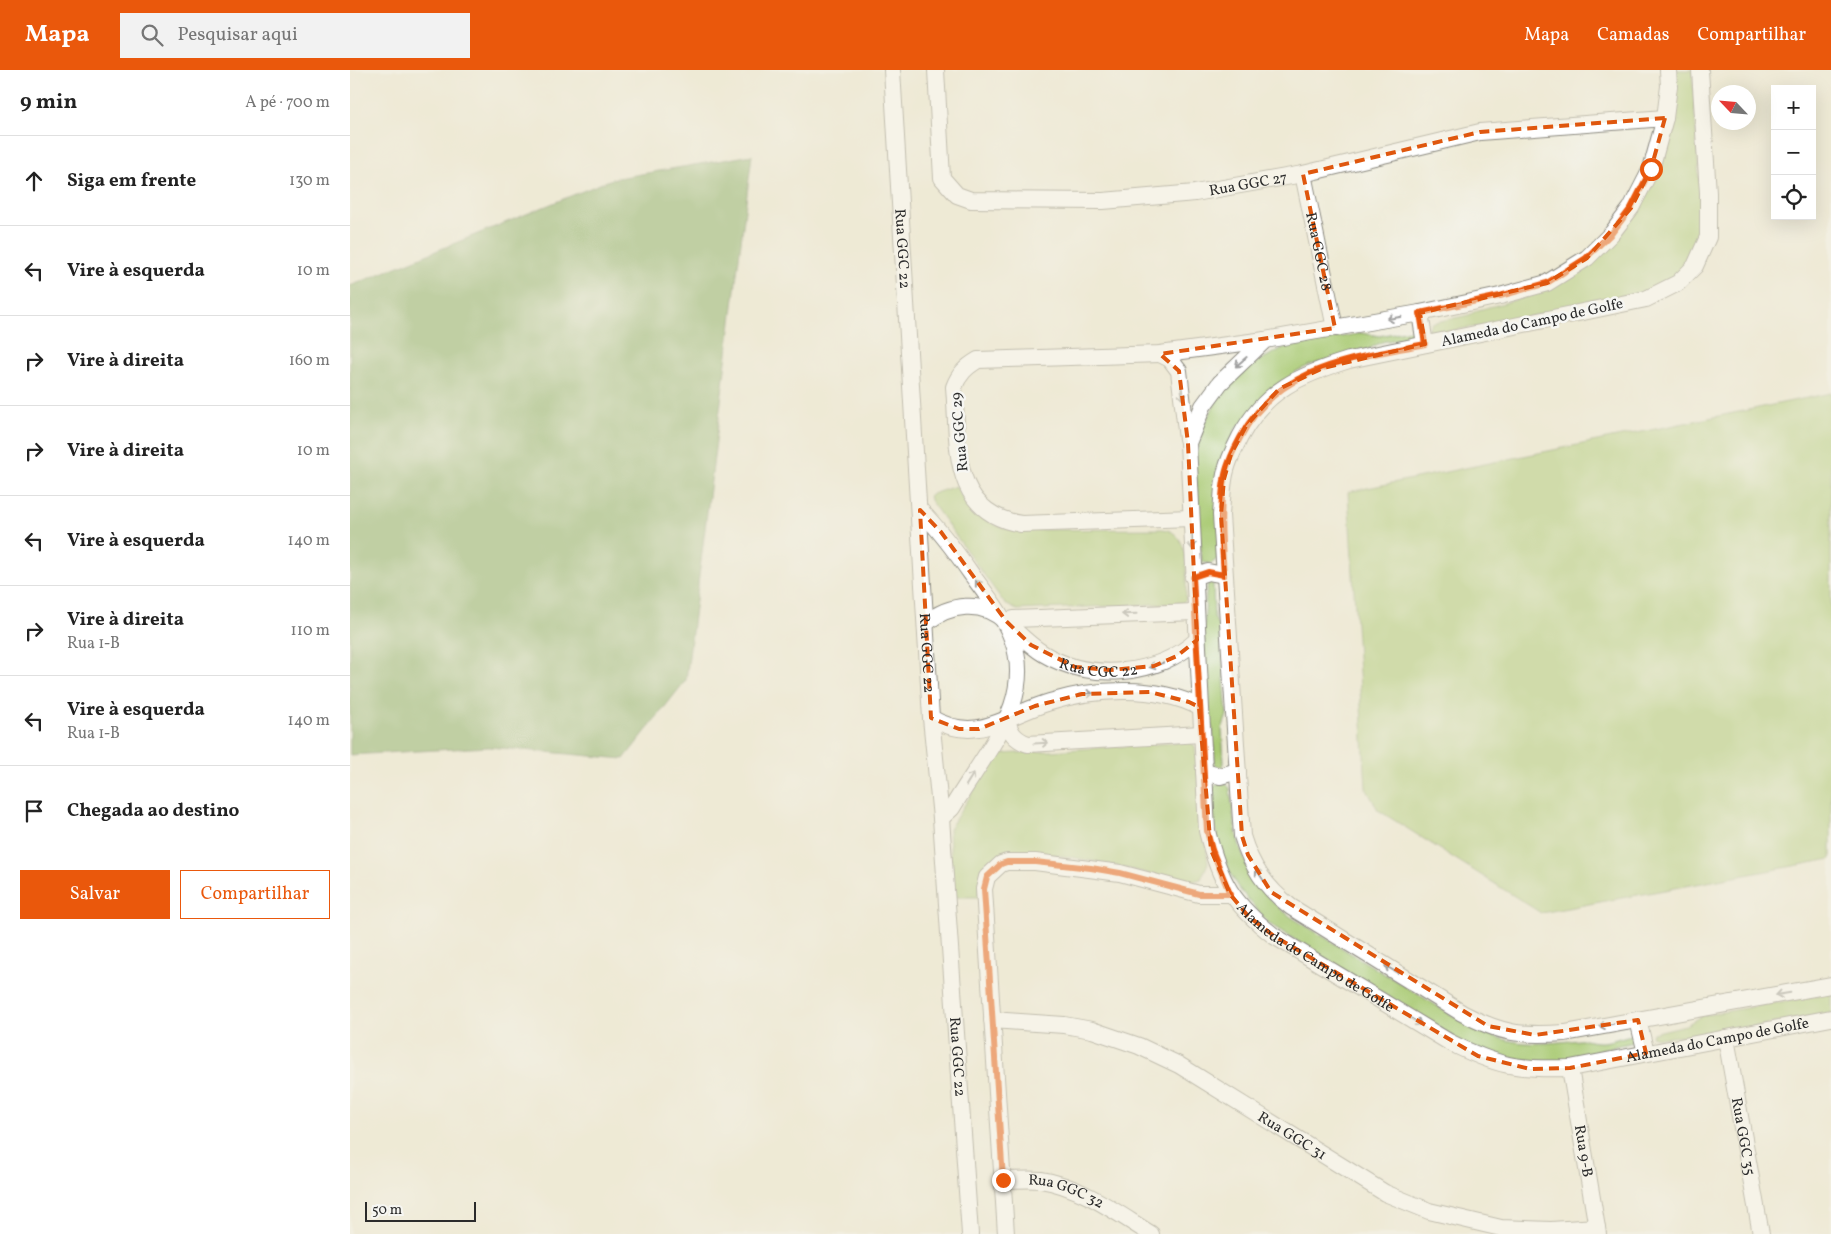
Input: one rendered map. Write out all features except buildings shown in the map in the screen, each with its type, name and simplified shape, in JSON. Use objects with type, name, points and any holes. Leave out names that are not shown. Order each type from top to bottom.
[{"type":"street","name":"Rua GGC 22","points":[[892,70],[920,510],[931,718],[942,818],[970,1234]]},
{"type":"street","name":"Rua GGC 27","points":[[936,70],[942,178],[951,190],[964,198],[1061,202],[1149,198],[1195,193],[1303,174],[1480,132],[1665,118]]},
{"type":"street","points":[[1265,340],[1420,313],[1500,296],[1547,283],[1586,258],[1612,233],[1631,208],[1651,169],[1665,118],[1669,86],[1668,70]]},
{"type":"street","name":"Alameda do Campo de Golfe","points":[[1700,70],[1708,193],[1708,236],[1695,266],[1678,282],[1646,299],[1425,344],[1323,368],[1294,380],[1279,389],[1262,404],[1246,426],[1231,454],[1224,479],[1221,515],[1242,836],[1248,855],[1271,892],[1291,908],[1462,1013],[1496,1029],[1512,1034],[1565,1033],[1831,985]]},
{"type":"street","name":"Rua GGC 28","points":[[1303,174],[1335,328]]},
{"type":"street","points":[[1420,313],[1425,344]]},
{"type":"street","name":"Alameda do Campo de Golfe","points":[[1265,340],[1220,383],[1203,406],[1188,443],[1193,577],[1207,831],[1212,850],[1230,894],[1248,916],[1274,936],[1449,1042],[1478,1056],[1504,1065],[1530,1070],[1570,1068],[1831,1018]]},
{"type":"street","name":"Rua GGC 29","points":[[1191,518],[1021,524],[1010,522],[991,514],[975,500],[961,473],[954,387],[960,375],[970,364],[978,360],[1160,354],[1265,340]]},
{"type":"street","points":[[1160,354],[1170,359],[1179,371],[1188,443]]},
{"type":"street","name":"Rua CGC 22","points":[[920,510],[941,532],[1006,621],[1024,640],[1045,655],[1075,667],[1090,670],[1129,670],[1154,666],[1177,656],[1197,640]]},
{"type":"street","points":[[1193,577],[1208,572],[1224,575]]},
{"type":"street","points":[[926,623],[941,612],[969,606],[988,610],[1006,621],[1014,619],[1196,612]]},
{"type":"street","name":"Rua CGC 22","points":[[942,818],[952,808],[1006,719],[1015,693],[1017,665],[1015,650],[1006,621]]},
{"type":"street","name":"Rua CGC 22","points":[[1006,719],[1050,701],[1082,694],[1150,692],[1178,698],[1200,707]]},
{"type":"street","points":[[931,718],[949,726],[969,730],[988,727],[1006,719],[1010,732],[1017,740],[1028,744],[1201,734]]},
{"type":"street","points":[[1204,772],[1220,776],[1238,771]]},
{"type":"street","points":[[1006,1234],[984,889],[987,877],[1001,864],[1007,862],[1035,862],[1091,868],[1199,894],[1230,894]]},
{"type":"street","name":"Rua GGC 31","points":[[992,1020],[1064,1025],[1092,1030],[1139,1046],[1179,1065],[1385,1193],[1429,1211],[1501,1228],[1597,1230]]},
{"type":"street","points":[[1638,1020],[1646,1053]]},
{"type":"street","name":"Rua GGC 35","points":[[1726,1038],[1761,1234]]},
{"type":"street","name":"Rua 9-B","points":[[1570,1068],[1597,1230]]},
{"type":"street","name":"Rua GGC 32","points":[[1003,1180],[1040,1180],[1063,1185],[1086,1196],[1151,1234]]},
{"type":"highlighted area","points":[[1665,118],[1651,169],[1631,208],[1587,258],[1547,283],[1420,313],[1425,344],[1323,368],[1279,389],[1246,426],[1231,454],[1224,479],[1221,515],[1242,836],[1248,855],[1271,892],[1488,1026],[1535,1035],[1638,1020],[1646,1053],[1570,1068],[1530,1069],[1478,1056],[1274,936],[1248,916],[1230,894],[1211,850],[1199,707],[1189,702],[1150,692],[1082,694],[1035,706],[979,729],[959,729],[931,718],[920,510],[941,532],[1006,621],[1031,645],[1075,667],[1110,670],[1154,666],[1177,656],[1197,640],[1188,443],[1179,371],[1160,354],[1335,328],[1303,174],[1480,132]]},
{"type":"green space","points":[[1673,70],[1692,70],[1701,234],[1686,266],[1678,274],[1648,291],[1481,327],[1440,332],[1428,329],[1431,323],[1469,315],[1478,310],[1534,295],[1552,287],[1614,241],[1640,209],[1660,171],[1672,130],[1675,108]]},
{"type":"green space","points":[[752,155],[686,680],[624,759],[489,747],[350,755],[350,286],[612,179]]},
{"type":"green space","points":[[1410,330],[1416,333],[1414,336],[1382,342],[1365,351],[1310,365],[1295,372],[1235,429],[1217,559],[1211,564],[1202,562],[1194,456],[1204,424],[1220,395],[1255,363],[1283,348],[1362,333],[1379,336]]},
{"type":"green space","points":[[1831,393],[1831,859],[1541,913],[1378,810],[1366,788],[1348,492]]},
{"type":"green space","points":[[956,486],[966,502],[979,515],[994,524],[1011,530],[1163,529],[1173,532],[1183,547],[1186,569],[1186,600],[1182,603],[1017,610],[1005,604],[930,500],[929,495]]},
{"type":"green space","points":[[1210,580],[1213,584],[1214,617],[1220,629],[1227,715],[1222,729],[1224,763],[1221,767],[1215,765],[1213,729],[1208,718],[1203,631],[1207,590]]},
{"type":"green space","points":[[1190,742],[1195,746],[1208,863],[1201,879],[1186,883],[1117,866],[1059,855],[1010,854],[994,859],[987,867],[978,897],[953,897],[949,829],[996,756],[1002,754]]},
{"type":"green space","points":[[1219,783],[1226,784],[1230,788],[1239,844],[1252,876],[1275,904],[1291,917],[1470,1026],[1498,1038],[1523,1043],[1548,1043],[1581,1040],[1602,1042],[1632,1035],[1637,1038],[1634,1042],[1598,1050],[1585,1059],[1534,1064],[1470,1047],[1268,923],[1237,886],[1222,856],[1214,823],[1213,788]]},
{"type":"green space","points":[[1831,993],[1831,1013],[1702,1036],[1689,1035],[1661,1038],[1651,1036],[1653,1033],[1686,1025],[1701,1016]]},
{"type":"route","points":[[1003,1180],[984,889],[987,877],[1001,864],[1007,862],[1035,862],[1063,864],[1120,873],[1199,894],[1230,894],[1212,850],[1207,831],[1193,577],[1200,573],[1208,572],[1224,575],[1221,515],[1224,479],[1231,454],[1246,426],[1262,404],[1279,389],[1294,380],[1349,360],[1425,344],[1420,313],[1500,296],[1547,283],[1586,258],[1612,233],[1631,208],[1651,169]]}]
